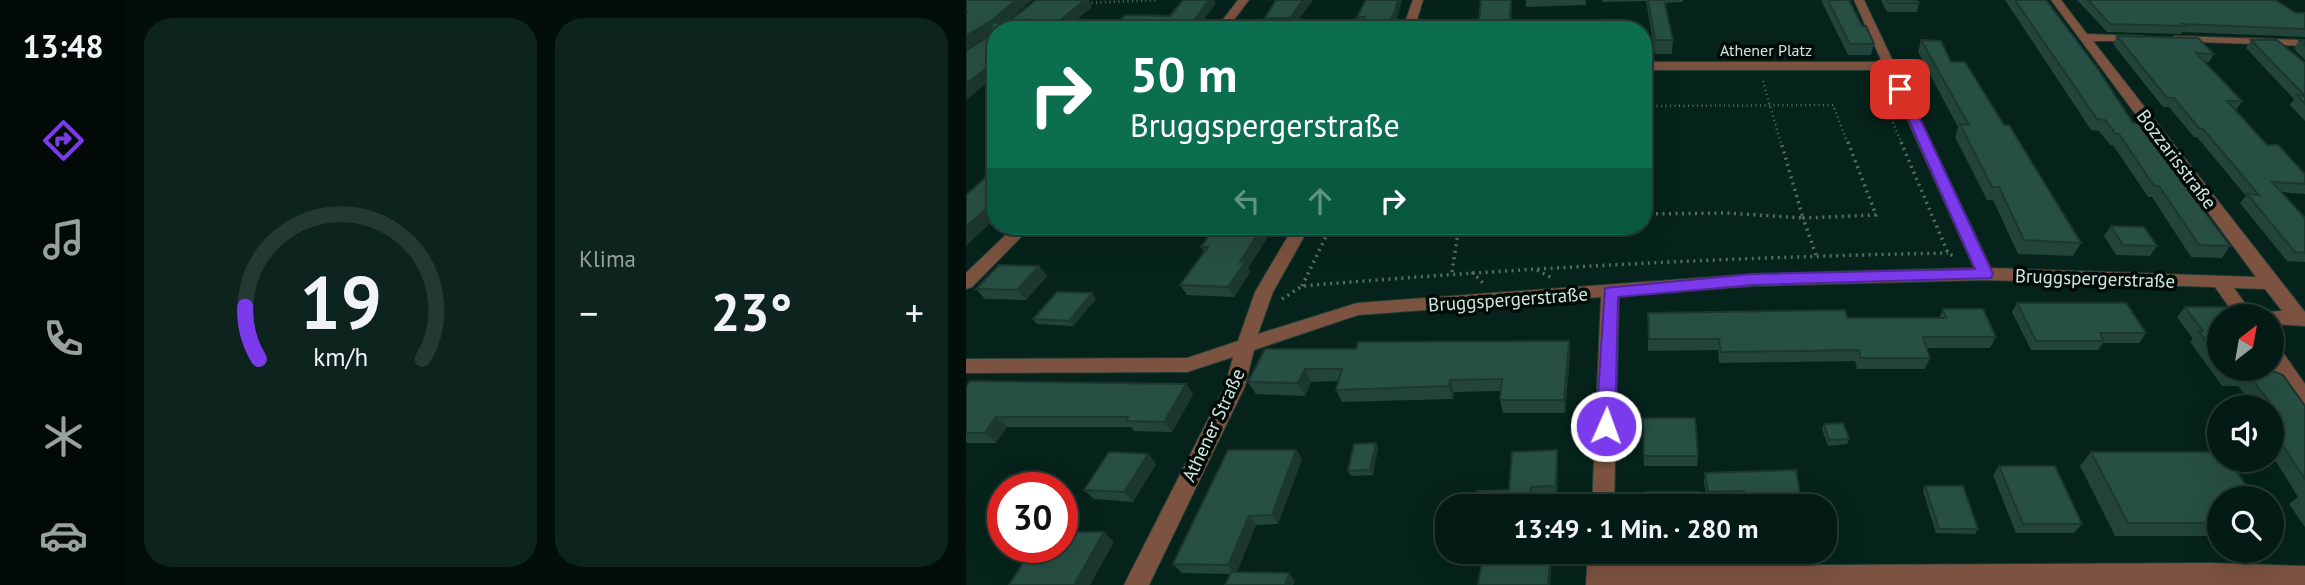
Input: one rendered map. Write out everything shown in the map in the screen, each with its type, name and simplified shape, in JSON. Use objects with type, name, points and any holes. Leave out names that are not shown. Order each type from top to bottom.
[{"type":"street","points":[[1227,21],[1244,0]]},
{"type":"street","points":[[1411,21],[1418,0]]},
{"type":"street","points":[[1859,0],[1985,274]]},
{"type":"street","name":"Bozzarisstraße","points":[[2056,0],[2269,283],[2301,319]]},
{"type":"street","points":[[2084,37],[2153,39]]},
{"type":"street","points":[[2167,39],[2282,47],[2305,43]]},
{"type":"street","name":"Athener Platz","points":[[1652,66],[1890,66]]},
{"type":"street","points":[[966,283],[1015,235]]},
{"type":"street","name":"Athener Straße","points":[[1136,585],[1235,386],[1254,317],[1264,292],[1297,235]]},
{"type":"street","name":"Bruggspergerstraße","points":[[966,366],[1168,367],[1204,361],[1357,310],[1753,280],[1985,274],[2269,283]]},
{"type":"street","points":[[2220,281],[2237,304]]},
{"type":"street","points":[[1603,494],[1610,292]]},
{"type":"street","points":[[2284,369],[2305,400]]},
{"type":"street","points":[[1598,581],[2211,575],[2305,578]]},
{"type":"path","points":[[1077,4],[1159,0]]},
{"type":"path","points":[[1869,66],[1948,253]]},
{"type":"path","points":[[1762,80],[1816,255]]},
{"type":"path","points":[[1652,106],[1833,105],[1876,215],[1803,218],[1727,213],[1652,214]]},
{"type":"path","points":[[1302,286],[1327,235]]},
{"type":"path","points":[[1452,273],[1458,235]]},
{"type":"path","points":[[1254,317],[1302,286],[1452,273],[1816,255],[1948,253],[1985,274]]},
{"type":"building","points":[[966,0],[1016,0],[991,21],[966,36]]},
{"type":"building","points":[[1036,0],[1085,0],[1059,21],[1010,21]]},
{"type":"building","points":[[1183,0],[1208,0],[1192,21],[1118,21],[1126,15],[1170,16]]},
{"type":"building","points":[[1276,0],[1303,0],[1290,18],[1265,18]]},
{"type":"building","points":[[1366,0],[1398,0],[1389,21],[1363,21],[1365,17],[1357,17]]},
{"type":"building","points":[[1481,0],[1511,0],[1510,21],[1479,21]]},
{"type":"building","points":[[1648,0],[1664,0],[1673,40],[1655,40]]},
{"type":"building","points":[[1828,0],[1849,0],[1874,44],[1850,44]]},
{"type":"building","points":[[1887,0],[1917,0],[1919,3],[1889,3]]},
{"type":"building","points":[[2015,0],[2046,0],[2098,69],[2133,123],[2138,123],[2230,246],[2199,245],[2119,134],[2116,134],[2105,120],[2097,119]]},
{"type":"building","points":[[2088,0],[2275,0],[2296,13],[2305,13],[2305,29],[2110,24]]},
{"type":"building","points":[[2117,36],[2198,38],[2214,54],[2196,53],[2242,101],[2227,101],[2267,145],[2278,145],[2305,174],[2305,184],[2272,182],[2305,218],[2305,253],[2295,252],[2247,194],[2259,195],[2174,98],[2167,98]]},
{"type":"building","points":[[987,38],[987,68],[966,84],[966,51]]},
{"type":"building","points":[[1921,40],[1941,41],[1951,62],[1965,62],[2004,125],[2009,125],[2081,243],[2024,240],[1999,187],[1992,187],[1960,124],[1969,125]]},
{"type":"building","points":[[2251,40],[2277,40],[2305,63],[2305,96]]},
{"type":"building","points":[[2297,95],[2305,96],[2305,104]]},
{"type":"building","points":[[987,176],[987,208],[966,227],[966,195]]},
{"type":"building","points":[[2111,226],[2144,227],[2157,246],[2123,245]]},
{"type":"building","points":[[1210,235],[1257,235],[1240,262],[1245,262],[1228,287],[1180,285],[1208,247],[1201,247]]},
{"type":"building","points":[[999,265],[1039,266],[1017,290],[976,289]]},
{"type":"building","points":[[1057,292],[1092,293],[1069,321],[1033,319]]},
{"type":"building","points":[[2017,303],[2126,303],[2146,333],[2100,333],[2104,341],[2036,341]]},
{"type":"building","points":[[2185,307],[2207,307],[2207,343],[2199,332],[2203,331]]},
{"type":"building","points":[[1943,309],[1983,309],[1996,337],[1923,337],[1930,358],[1861,358],[1859,350],[1721,352],[1719,339],[1649,339],[1648,313],[1845,310],[1847,318],[1946,318]]},
{"type":"building","points":[[1569,341],[1564,400],[1500,400],[1502,379],[1450,380],[1449,386],[1336,390],[1342,369],[1305,369],[1298,383],[1248,382],[1265,349],[1356,349],[1358,342]]},
{"type":"building","points":[[2284,376],[2305,406],[2305,479],[2284,447],[2284,395],[2264,395],[2254,382],[2284,382]]},
{"type":"building","points":[[970,381],[1186,384],[1164,422],[1126,421],[1128,417],[996,417],[985,433],[966,433],[966,387]]},
{"type":"building","points":[[1643,418],[1695,418],[1698,456],[1644,456]]},
{"type":"building","points":[[1843,423],[1849,439],[1829,440],[1824,424]]},
{"type":"building","points":[[1376,443],[1370,470],[1348,471],[1354,444]]},
{"type":"building","points":[[1228,450],[1296,450],[1272,515],[1249,516],[1228,565],[1173,564]]},
{"type":"building","points":[[1557,450],[1556,486],[1531,487],[1531,494],[1477,494],[1477,491],[1509,490],[1512,452]]},
{"type":"building","points":[[1109,452],[1148,454],[1124,492],[1084,490]]},
{"type":"building","points":[[2091,452],[2207,452],[2207,472],[2237,472],[2246,486],[2207,486],[2207,523],[2128,523]]},
{"type":"building","points":[[1999,466],[2055,466],[2082,524],[2023,524]]},
{"type":"building","points":[[1796,470],[1800,494],[1708,492],[1705,473]]},
{"type":"building","points":[[1925,486],[1963,486],[1978,529],[1939,529]]},
{"type":"building","points":[[1700,492],[1700,494],[1647,494]]},
{"type":"building","points":[[1078,532],[1104,532],[1074,585],[1009,585],[1023,563],[1078,563]]},
{"type":"building","points":[[1482,564],[1550,564],[1548,585],[1478,585]]},
{"type":"building","points":[[1231,572],[1289,573],[1285,585],[1225,585]]},
{"type":"route","points":[[1606,426],[1610,292],[1753,280],[1985,274],[1900,89]]}]
